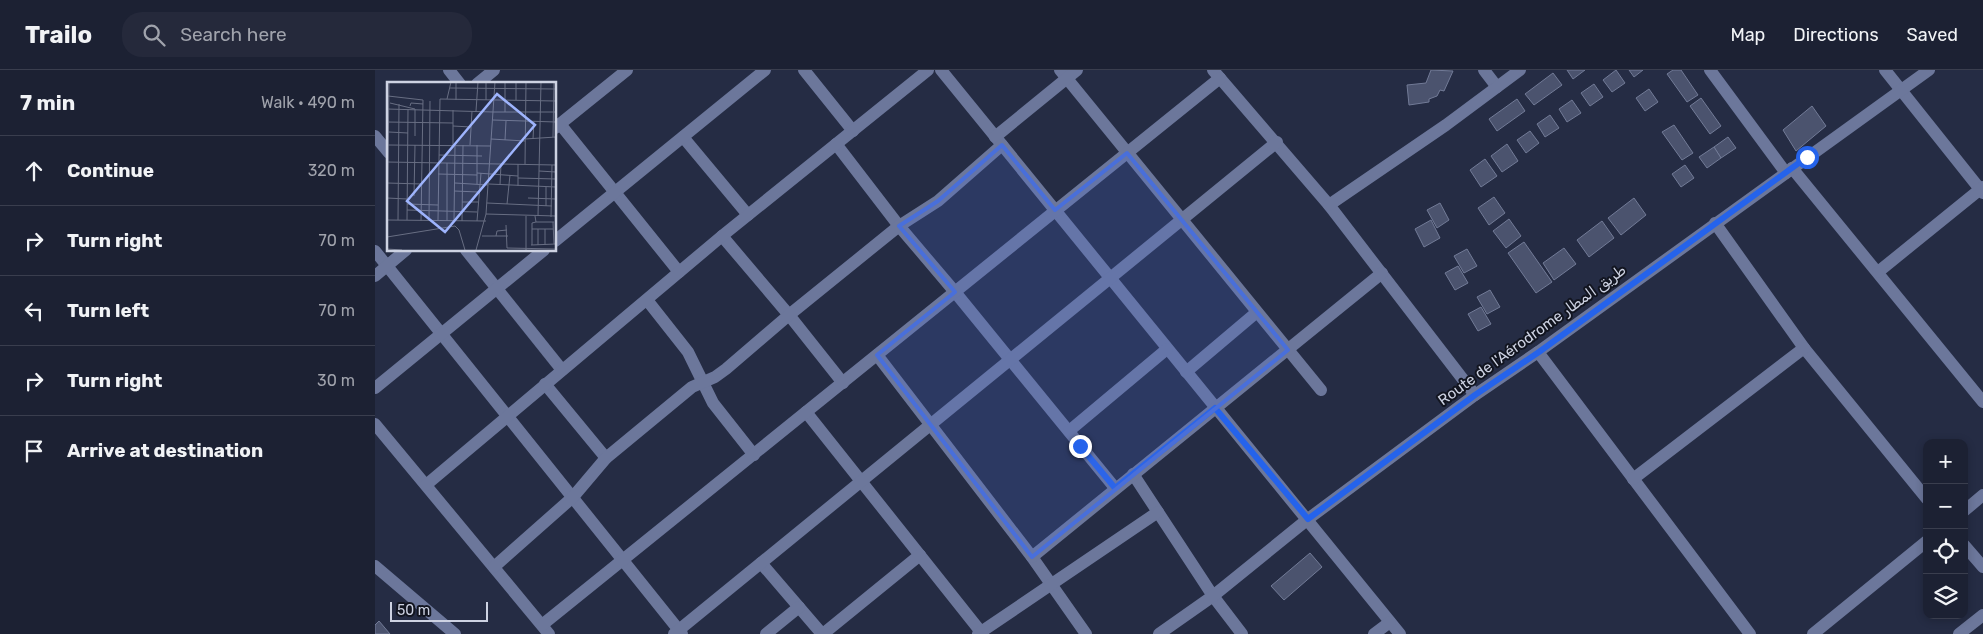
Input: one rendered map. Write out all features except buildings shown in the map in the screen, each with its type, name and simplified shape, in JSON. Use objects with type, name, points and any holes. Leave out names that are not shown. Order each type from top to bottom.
[{"type":"street","points":[[449,70],[458,82]]},
{"type":"street","points":[[479,82],[494,70]]},
{"type":"street","points":[[627,70],[557,126],[615,192],[679,272]]},
{"type":"street","points":[[804,70],[853,130]]},
{"type":"street","points":[[426,485],[722,236],[928,70]]},
{"type":"street","points":[[941,70],[1400,634]]},
{"type":"street","points":[[494,567],[573,497],[606,458],[692,387],[715,377],[726,369],[899,226],[937,201],[1064,74],[1077,70]]},
{"type":"street","points":[[1484,70],[1497,87]]},
{"type":"street","points":[[1329,205],[1521,70]]},
{"type":"street","points":[[1710,70],[1789,170],[1879,272],[1983,402]]},
{"type":"street","points":[[1879,272],[1982,190],[1885,70]]},
{"type":"street","name":"Route de l'Aérodrome طريق المطار","points":[[1159,634],[1213,596],[1308,519],[1475,395],[1539,352],[1929,70]]},
{"type":"street","points":[[556,240],[683,137],[758,72]]},
{"type":"street","points":[[1064,74],[1321,390]]},
{"type":"street","points":[[375,424],[546,630],[622,561],[1127,153],[1217,74],[1329,205],[1475,395]]},
{"type":"street","points":[[375,136],[387,151]]},
{"type":"street","points":[[683,137],[748,215]]},
{"type":"street","points":[[375,251],[573,497],[678,633],[861,481],[1277,142]]},
{"type":"street","points":[[836,144],[899,226],[1115,488]]},
{"type":"street","points":[[1715,223],[1805,348],[1923,494]]},
{"type":"street","points":[[722,236],[843,382]]},
{"type":"street","points":[[375,276],[406,251]]},
{"type":"street","points":[[467,251],[562,370]]},
{"type":"street","points":[[375,388],[543,251]]},
{"type":"street","points":[[1032,557],[1382,274]]},
{"type":"street","points":[[647,300],[688,352],[713,403],[754,455]]},
{"type":"street","points":[[1186,372],[1257,312]]},
{"type":"street","points":[[1633,480],[1805,348]]},
{"type":"street","points":[[1069,431],[1167,349]]},
{"type":"street","points":[[1539,352],[1750,634]]},
{"type":"street","points":[[877,355],[1032,557],[1086,634]]},
{"type":"street","points":[[545,384],[606,458]]},
{"type":"street","points":[[806,412],[920,555],[979,633],[1158,512]]},
{"type":"street","points":[[1133,474],[1213,596],[1242,634]]},
{"type":"street","points":[[1968,508],[1983,495]]},
{"type":"street","points":[[1813,634],[1923,544]]},
{"type":"street","points":[[1968,549],[1983,567]]},
{"type":"street","points":[[761,563],[822,634],[920,555]]},
{"type":"street","points":[[375,566],[455,634]]},
{"type":"street","points":[[375,583],[385,575]]},
{"type":"street","points":[[766,634],[799,607]]},
{"type":"street","points":[[1959,634],[1983,615]]},
{"type":"street","points":[[1374,634],[1391,622]]},
{"type":"highlighted area","points":[[1002,145],[1055,210],[1127,153],[1288,350],[1032,557],[877,355],[955,292],[899,226],[938,201]]},
{"type":"route","points":[[1080,446],[1115,488],[1215,408],[1308,519],[1475,395],[1539,352],[1807,157]]}]
